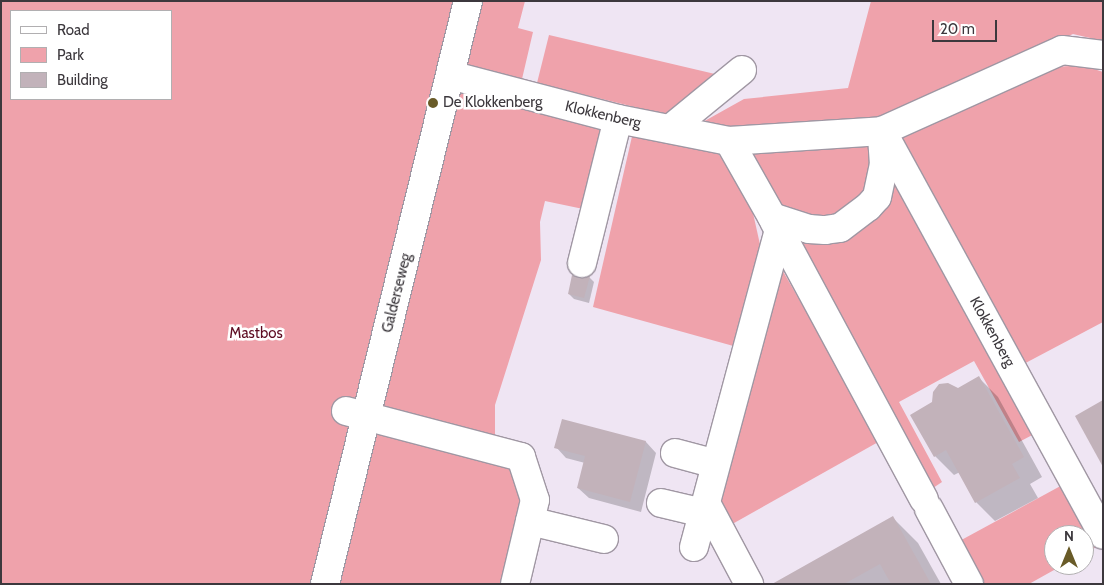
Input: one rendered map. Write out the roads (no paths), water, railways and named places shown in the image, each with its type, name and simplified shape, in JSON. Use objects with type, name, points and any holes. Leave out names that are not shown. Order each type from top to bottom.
[{"type":"street","name":"Galderseweg","points":[[325,584],[356,414],[450,75],[468,1]]},
{"type":"street","name":"Klokkenberg","points":[[450,75],[618,119],[729,141],[882,131],[1062,50],[1103,55]]},
{"type":"street","points":[[670,130],[742,70]]},
{"type":"street","points":[[582,263],[618,119]]},
{"type":"street","name":"Klokkenberg","points":[[882,131],[1103,534]]},
{"type":"street","points":[[775,224],[825,230],[840,228],[855,217],[877,197],[884,165],[882,131]]},
{"type":"street","points":[[729,141],[969,584]]},
{"type":"street","points":[[694,547],[775,224]]},
{"type":"street","points":[[356,414],[521,457],[535,500],[515,584]]},
{"type":"street","points":[[675,453],[716,464]]},
{"type":"street","points":[[661,503],[704,508]]},
{"type":"street","points":[[704,508],[749,584]]},
{"type":"street","points":[[530,521],[604,539]]},
{"type":"place","name":"De Klokkenberg","points":[[433,103]]},
{"type":"park label","name":"Mastbos","points":[[256,334]]}]
